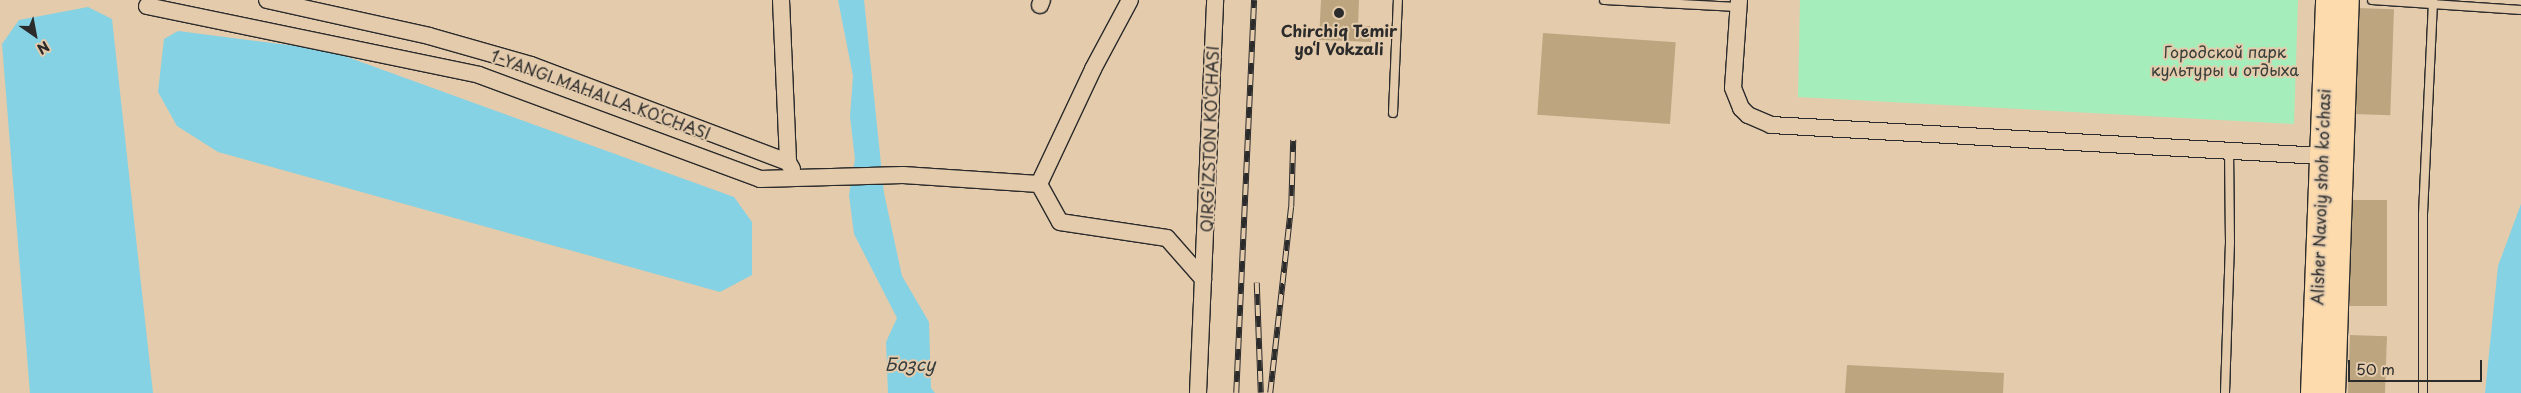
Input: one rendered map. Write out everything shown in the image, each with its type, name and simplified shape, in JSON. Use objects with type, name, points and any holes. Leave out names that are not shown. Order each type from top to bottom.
[{"type":"main road","name":"Alisher Navoiy shoh koʻchasi","points":[[2328,0],[2332,393]]},
{"type":"main road","name":"Alisher Navoiy shoh koʻchasi","points":[[2313,393],[2331,156],[2346,0]]},
{"type":"street","name":"1-YANGI MAHALLA KO‘CHASI","points":[[267,0],[429,36],[531,65],[788,162]]},
{"type":"street","points":[[781,0],[788,162],[798,180]]},
{"type":"street","points":[[1040,184],[1093,69],[1130,0]]},
{"type":"street","name":"QIRG‘IZSTON KO‘CHASI","points":[[1198,393],[1215,0]]},
{"type":"street","points":[[1738,4],[1732,78],[1737,98],[1748,115],[1771,125],[1794,128],[2331,156]]},
{"type":"street","points":[[147,6],[479,75],[760,179],[842,179],[903,174],[1040,184]]},
{"type":"street","points":[[1040,184],[1060,222],[1167,238],[1203,279]]},
{"type":"lane","points":[[1393,113],[1398,0]]},
{"type":"lane","points":[[1604,0],[1738,4]]},
{"type":"lane","points":[[2372,0],[2433,1],[2521,10]]},
{"type":"lane","points":[[2422,393],[2424,205],[2433,1]]},
{"type":"lane","points":[[2225,393],[2229,150]]},
{"type":"green space","name":"Городской парк культуры и отдыха","points":[[1800,0],[2298,0],[2294,124],[1798,97]]},
{"type":"water","name":"Бозсу","points":[[838,0],[864,0],[884,193],[902,276],[929,322],[931,388],[935,393],[888,393],[886,342],[897,318],[854,234],[849,195],[855,159],[850,117],[853,76]]},
{"type":"water","points":[[88,7],[112,19],[153,393],[30,393],[2,44],[19,20]]},
{"type":"water","points":[[178,31],[328,50],[734,197],[752,222],[752,275],[720,292],[218,152],[177,126],[158,92],[164,39]]},
{"type":"water","points":[[2521,204],[2521,393],[2485,393],[2498,266]]},
{"type":"building","name":"Chirchiq Temir yo‘l Vokzali","points":[[1321,0],[1359,0],[1358,26],[1371,26],[1371,42],[1319,40]]},
{"type":"building","points":[[2357,8],[2394,9],[2390,115],[2353,114]]},
{"type":"building","points":[[1543,33],[1676,42],[1670,124],[1537,115]]},
{"type":"building","points":[[2350,200],[2387,200],[2387,306],[2350,306]]},
{"type":"building","points":[[2350,335],[2387,336],[2385,393],[2348,393]]},
{"type":"building","points":[[1847,365],[2004,373],[2003,393],[1845,393]]},
{"type":"railway","points":[[1236,393],[1254,0]]},
{"type":"railway","points":[[1270,393],[1291,207],[1293,140]]},
{"type":"railway","points":[[1257,283],[1261,393]]},
{"type":"place","name":"Chirchiq Temir yo‘l Vokzali","points":[[1339,13]]}]
